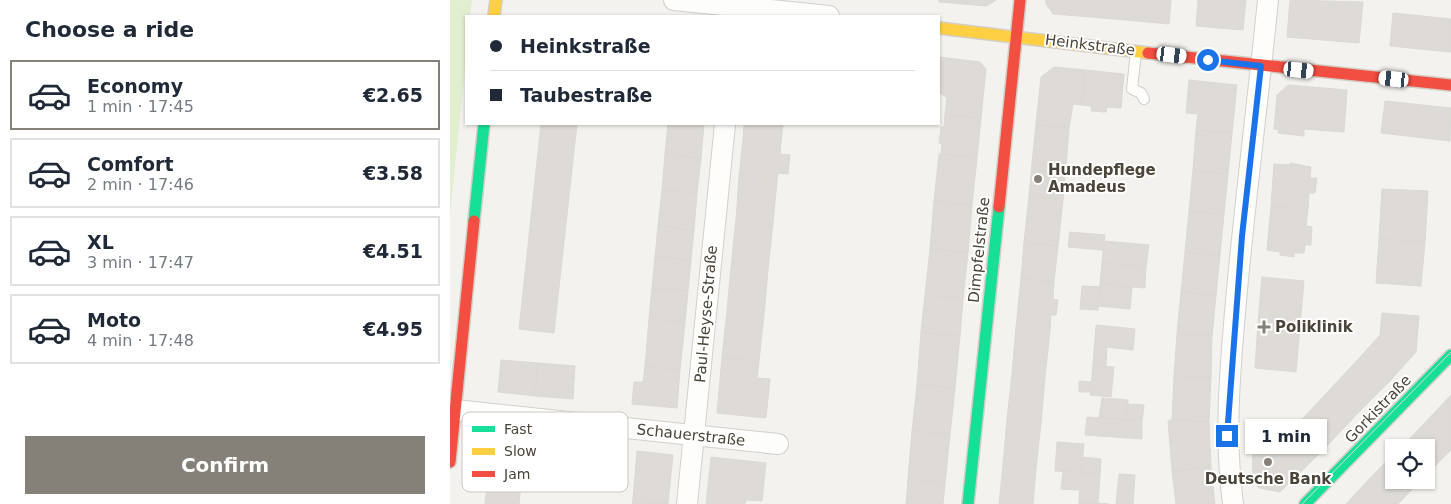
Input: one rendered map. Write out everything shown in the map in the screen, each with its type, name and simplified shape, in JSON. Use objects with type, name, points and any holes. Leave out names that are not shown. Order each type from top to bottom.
[{"type":"street","points":[[494,15],[496,0]]},
{"type":"street","points":[[674,0],[818,15]]},
{"type":"street","name":"Dimpfelstraße","points":[[968,504],[1020,0]]},
{"type":"street","points":[[1233,504],[1227,436],[1230,374],[1242,236],[1268,0]]},
{"type":"street","name":"Heinkstraße","points":[[940,28],[1261,66],[1451,85]]},
{"type":"street","points":[[450,462],[484,125]]},
{"type":"street","name":"Paul-Heyse-Straße","points":[[687,504],[725,125]]},
{"type":"street","name":"Gorkistraße","points":[[1305,504],[1451,356]]},
{"type":"street","name":"Schauerstraße","points":[[455,410],[475,412]]},
{"type":"street","name":"Schauerstraße","points":[[628,427],[778,444]]},
{"type":"lane","points":[[1136,51],[1132,89],[1141,93],[1144,99]]},
{"type":"green space","points":[[450,0],[472,0],[470,15],[465,15],[465,70],[450,215]]},
{"type":"building","points":[[939,0],[996,0],[987,6],[939,2]]},
{"type":"building","points":[[1046,0],[1093,0],[1091,17],[1053,14],[1046,4]]},
{"type":"building","points":[[1093,0],[1128,0],[1126,20],[1091,17]]},
{"type":"building","points":[[1128,0],[1171,0],[1169,24],[1126,20]]},
{"type":"building","points":[[1198,0],[1246,0],[1243,30],[1196,26]]},
{"type":"building","points":[[1290,0],[1363,2],[1359,43],[1287,37]]},
{"type":"building","points":[[1393,13],[1451,19],[1451,52],[1390,46]]},
{"type":"building","points":[[940,57],[980,62],[986,69],[981,118],[945,115],[947,98],[940,93]]},
{"type":"building","points":[[1054,67],[1085,70],[1082,105],[1073,104],[1069,128],[1036,124],[1041,77]]},
{"type":"building","points":[[1085,70],[1124,74],[1121,108],[1107,107],[1106,112],[1091,111],[1091,106],[1082,105]]},
{"type":"building","points":[[1189,80],[1237,85],[1232,133],[1196,130],[1198,114],[1186,113]]},
{"type":"building","points":[[1288,85],[1347,90],[1344,132],[1304,129],[1304,136],[1278,133],[1279,130],[1274,129],[1277,95]]},
{"type":"building","points":[[1385,101],[1451,108],[1450,141],[1381,133]]},
{"type":"building","points":[[945,115],[981,118],[977,158],[941,154],[942,144],[939,143],[941,127],[944,127]]},
{"type":"building","points":[[1036,124],[1069,128],[1066,166],[1032,163]]},
{"type":"building","points":[[541,125],[577,125],[554,333],[519,329]]},
{"type":"building","points":[[668,125],[704,125],[701,158],[665,154]]},
{"type":"building","points":[[744,125],[783,125],[781,142],[743,139]]},
{"type":"building","points":[[1196,130],[1232,133],[1228,174],[1193,170]]},
{"type":"building","points":[[743,139],[781,142],[780,154],[790,155],[788,174],[778,173],[777,181],[739,178]]},
{"type":"building","points":[[665,154],[701,158],[697,193],[662,190]]},
{"type":"building","points":[[939,154],[977,158],[972,205],[934,201]]},
{"type":"building","points":[[1032,163],[1066,166],[1063,200],[1029,196]]},
{"type":"building","points":[[1290,163],[1311,167],[1310,178],[1317,178],[1315,193],[1309,193],[1308,209],[1271,206],[1274,164],[1290,165]]},
{"type":"building","points":[[1193,170],[1228,174],[1224,214],[1189,211]]},
{"type":"building","points":[[739,178],[777,181],[773,223],[736,219]]},
{"type":"building","points":[[1382,189],[1428,191],[1425,242],[1379,239]]},
{"type":"building","points":[[662,190],[697,193],[694,230],[658,226]]},
{"type":"building","points":[[1029,196],[1063,200],[1058,246],[1024,242]]},
{"type":"building","points":[[934,201],[972,205],[968,253],[930,249]]},
{"type":"building","points":[[1271,206],[1308,209],[1306,226],[1312,227],[1311,245],[1305,245],[1304,253],[1294,253],[1294,257],[1280,255],[1280,252],[1267,250]]},
{"type":"building","points":[[1189,211],[1224,214],[1220,255],[1185,252]]},
{"type":"building","points":[[736,219],[773,223],[768,270],[731,267]]},
{"type":"building","points":[[658,226],[694,230],[691,260],[655,257]]},
{"type":"building","points":[[1070,232],[1105,235],[1103,250],[1068,247]]},
{"type":"building","points":[[1379,239],[1425,242],[1421,286],[1376,283]]},
{"type":"building","points":[[1104,241],[1149,245],[1146,267],[1102,263]]},
{"type":"building","points":[[1024,242],[1058,246],[1054,282],[1021,278]]},
{"type":"building","points":[[930,249],[968,253],[963,299],[925,295]]},
{"type":"building","points":[[1185,252],[1220,255],[1216,295],[1181,292]]},
{"type":"building","points":[[655,257],[691,260],[688,291],[652,288]]},
{"type":"building","points":[[1102,263],[1146,267],[1145,288],[1100,284]]},
{"type":"building","points":[[731,267],[768,270],[764,315],[727,311]]},
{"type":"building","points":[[1262,277],[1304,281],[1300,326],[1258,323]]},
{"type":"building","points":[[1021,278],[1054,282],[1053,299],[1058,300],[1056,315],[1051,315],[1050,331],[1016,327]]},
{"type":"building","points":[[1100,284],[1132,287],[1130,309],[1098,306]]},
{"type":"building","points":[[1082,286],[1100,287],[1098,310],[1080,309]]},
{"type":"building","points":[[652,288],[688,291],[685,322],[649,319]]},
{"type":"building","points":[[1181,292],[1216,295],[1212,336],[1177,333]]},
{"type":"building","points":[[925,295],[963,299],[960,336],[921,332]]},
{"type":"building","points":[[727,311],[764,315],[759,361],[722,357]]},
{"type":"building","points":[[1382,313],[1419,316],[1416,352],[1390,381],[1363,354],[1380,335]]},
{"type":"building","points":[[649,319],[685,322],[680,370],[645,366]]},
{"type":"building","points":[[1258,323],[1300,326],[1296,372],[1255,368]]},
{"type":"building","points":[[1096,325],[1135,329],[1133,350],[1107,347],[1106,366],[1093,365]]},
{"type":"building","points":[[1016,327],[1050,331],[1045,377],[1012,374]]},
{"type":"building","points":[[921,332],[960,336],[955,388],[917,385]]},
{"type":"building","points":[[1177,333],[1212,336],[1211,378],[1174,376]]},
{"type":"building","points":[[1363,354],[1390,381],[1362,409],[1336,383]]},
{"type":"building","points":[[722,357],[759,361],[757,378],[770,379],[766,418],[717,413]]},
{"type":"building","points":[[501,360],[538,363],[535,396],[498,392]]},
{"type":"building","points":[[538,363],[575,366],[573,399],[535,396]]},
{"type":"building","points":[[1093,365],[1114,367],[1111,397],[1090,395]]},
{"type":"building","points":[[645,366],[680,370],[677,408],[632,404],[634,382],[643,382]]},
{"type":"building","points":[[1012,374],[1045,377],[1041,423],[1007,419]]},
{"type":"building","points":[[1174,376],[1211,378],[1209,421],[1172,420]]},
{"type":"building","points":[[1079,381],[1091,382],[1090,392],[1079,392]]},
{"type":"building","points":[[1336,383],[1362,409],[1319,454],[1293,429]]},
{"type":"building","points":[[917,385],[955,388],[950,435],[912,431]]},
{"type":"building","points":[[1451,395],[1451,450],[1435,466],[1435,439],[1409,439]]},
{"type":"building","points":[[1102,398],[1128,400],[1126,420],[1099,418]]},
{"type":"building","points":[[1127,404],[1144,405],[1142,421],[1126,420]]},
{"type":"building","points":[[1087,417],[1142,421],[1142,439],[1085,435]]},
{"type":"building","points":[[1007,419],[1041,423],[1036,469],[1003,465]]},
{"type":"building","points":[[1168,421],[1209,421],[1211,467],[1172,471]]},
{"type":"building","points":[[1293,429],[1319,454],[1280,492],[1259,488],[1253,480],[1252,431],[1273,431],[1278,442]]},
{"type":"building","points":[[912,431],[950,435],[945,483],[908,479]]},
{"type":"building","points":[[1057,442],[1084,444],[1081,472],[1055,471]]},
{"type":"building","points":[[637,451],[673,455],[668,503],[633,499]]},
{"type":"building","points":[[711,457],[766,463],[762,501],[746,500],[745,504],[706,504]]},
{"type":"building","points":[[1083,457],[1101,459],[1100,475],[1081,472]]},
{"type":"building","points":[[1385,463],[1385,489],[1412,489],[1398,504],[1371,477]]},
{"type":"building","points":[[1003,465],[1036,469],[1033,504],[999,504]]},
{"type":"building","points":[[1211,467],[1215,504],[1176,504],[1172,471]]},
{"type":"building","points":[[1063,471],[1081,472],[1079,490],[1061,489]]},
{"type":"building","points":[[1081,472],[1100,475],[1098,503],[1079,501]]},
{"type":"building","points":[[1119,474],[1135,475],[1133,504],[1116,504]]},
{"type":"building","points":[[1371,477],[1398,504],[1346,504]]},
{"type":"building","points":[[908,479],[945,483],[943,504],[906,504]]},
{"type":"building","points":[[486,492],[520,492],[519,504],[485,504]]},
{"type":"building","points":[[633,499],[668,503],[668,504],[632,504]]},
{"type":"building","points":[[1079,501],[1098,503],[1109,504],[1079,504]]},
{"type":"tram line","points":[[1302,504],[1451,352]]},
{"type":"traffic: fast","points":[[474,221],[484,125]]},
{"type":"traffic: fast","points":[[968,504],[999,207]]},
{"type":"traffic: fast","points":[[1305,504],[1451,355]]},
{"type":"traffic: slow","points":[[494,15],[496,0]]},
{"type":"traffic: slow","points":[[940,28],[1148,53]]},
{"type":"traffic: jam","points":[[999,207],[1020,0]]},
{"type":"traffic: jam","points":[[1148,53],[1451,85]]},
{"type":"traffic: jam","points":[[450,462],[474,221]]},
{"type":"place","name":"Hundepflege Amadeus","points":[[1038,179]]},
{"type":"place","name":"Poliklinik","points":[[1264,327]]},
{"type":"place","name":"Deutsche Bank","points":[[1268,462]]},
{"type":"route","points":[[1208,60],[1261,66],[1242,236],[1230,374],[1227,436]]}]
